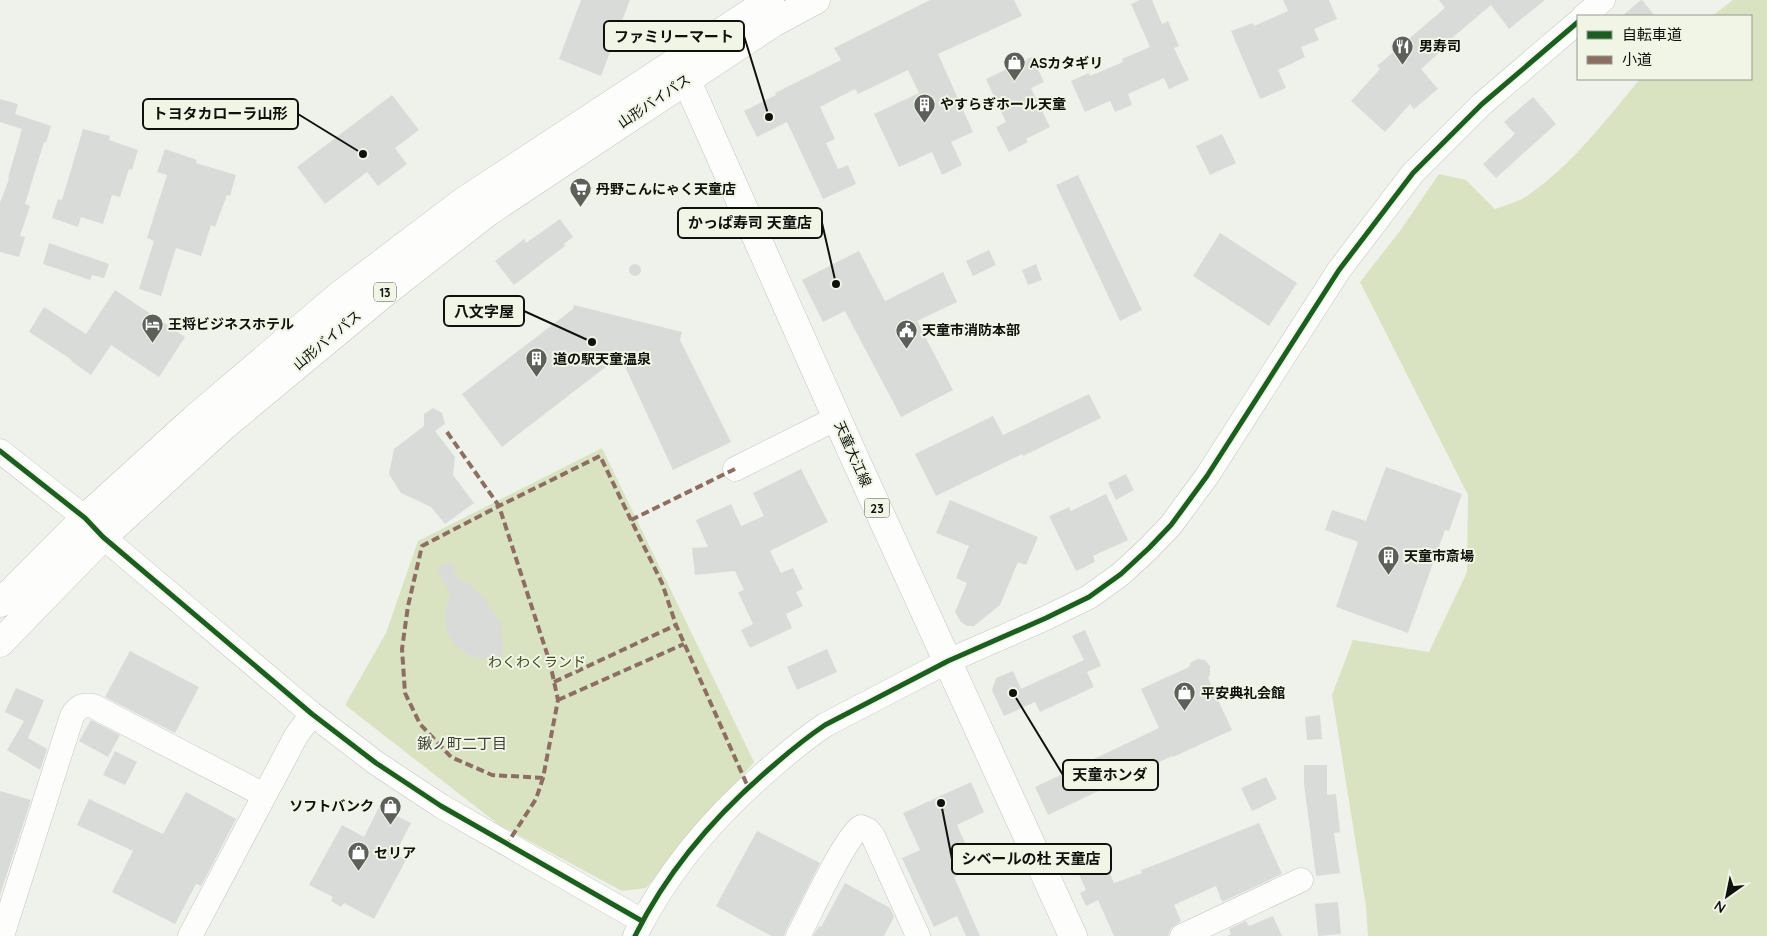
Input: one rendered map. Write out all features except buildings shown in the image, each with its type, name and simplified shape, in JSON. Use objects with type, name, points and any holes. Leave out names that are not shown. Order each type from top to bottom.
[{"type":"main road","name":"山形バイパス","points":[[0,643],[94,527],[194,419],[341,294],[464,200],[770,0]]},
{"type":"main road","name":"山形バイパス","points":[[0,603],[224,426],[383,294],[488,212],[686,79],[773,23],[816,0]]},
{"type":"main road","name":"天童大江線","points":[[686,79],[837,418],[1073,936]]},
{"type":"street","points":[[1585,15],[1603,0]]},
{"type":"street","points":[[0,451],[94,527],[312,714],[376,763],[409,786],[638,928],[674,871],[704,831],[748,787],[808,736],[825,725],[948,661],[1089,597],[1121,574],[1149,548],[1171,524],[1207,476],[1339,270],[1413,173],[1482,104],[1577,23]]},
{"type":"street","points":[[735,468],[837,418]]},
{"type":"street","points":[[2,936],[76,708],[86,705],[93,706],[264,795]]},
{"type":"street","points":[[190,936],[296,736],[312,714]]},
{"type":"street","points":[[798,936],[850,838],[861,827],[868,830],[873,836],[918,936]]},
{"type":"street","points":[[1182,936],[1301,880]]},
{"type":"green space","points":[[1733,0],[1767,0],[1767,936],[1368,936],[1366,907],[1332,695],[1353,640],[1429,652],[1467,572],[1468,495],[1360,282],[1400,231],[1439,174],[1466,180],[1495,209],[1527,196],[1559,170],[1588,141],[1639,80],[1752,80],[1752,15],[1713,15]]},
{"type":"green space","name":"わくわくランド","points":[[602,448],[754,762],[646,888],[622,891],[498,824],[345,705],[386,633],[418,541]]},
{"type":"marked path","points":[[447,432],[499,506],[550,663],[558,700],[543,778],[536,799],[507,844]]},
{"type":"marked path","points":[[543,778],[492,775],[451,757],[420,724],[405,693],[402,649],[408,606],[422,546],[600,456],[631,520]]},
{"type":"marked path","points":[[735,469],[631,520],[662,583],[676,625],[748,787]]},
{"type":"marked path","points":[[554,682],[676,625]]},
{"type":"marked path","points":[[558,700],[684,644]]},
{"type":"cycle path","points":[[635,936],[648,911],[678,865],[696,843],[753,783],[805,739],[825,725],[948,661],[1089,597],[1121,574],[1149,548],[1171,525],[1207,476],[1339,270],[1413,173],[1482,104],[1577,23]]},
{"type":"cycle path","points":[[0,451],[85,518],[103,537],[312,714],[376,763],[441,806],[642,921]]},
{"type":"place","name":"男寿司","points":[[1403,65]]},
{"type":"place","name":"ASカタギリ","points":[[1014,82]]},
{"type":"place","name":"ファミリーマート","points":[[769,117]]},
{"type":"place","name":"やすらぎホール天童","points":[[924,123]]},
{"type":"place","name":"トヨタカローラ山形","points":[[363,154]]},
{"type":"place","name":"丹野こんにゃく天童店","points":[[580,208]]},
{"type":"place","name":"かっぱ寿司 天童店","points":[[836,284]]},
{"type":"place","name":"八文字屋","points":[[592,342]]},
{"type":"place","name":"王将ビジネスホテル","points":[[152,343]]},
{"type":"place","name":"天童市消防本部","points":[[906,349]]},
{"type":"place","name":"道の駅天童温泉","points":[[537,378]]},
{"type":"place","name":"天童市斎場","points":[[1388,575]]},
{"type":"place","name":"天童ホンダ","points":[[1013,693]]},
{"type":"place","name":"平安典礼会館","points":[[1185,712]]},
{"type":"place","name":"シベールの杜 天童店","points":[[941,803]]},
{"type":"place","name":"ソフトバンク","points":[[390,825]]},
{"type":"place","name":"セリア","points":[[358,872]]},
{"type":"district","name":"鍬ノ町二丁目","points":[[462,743]]}]
